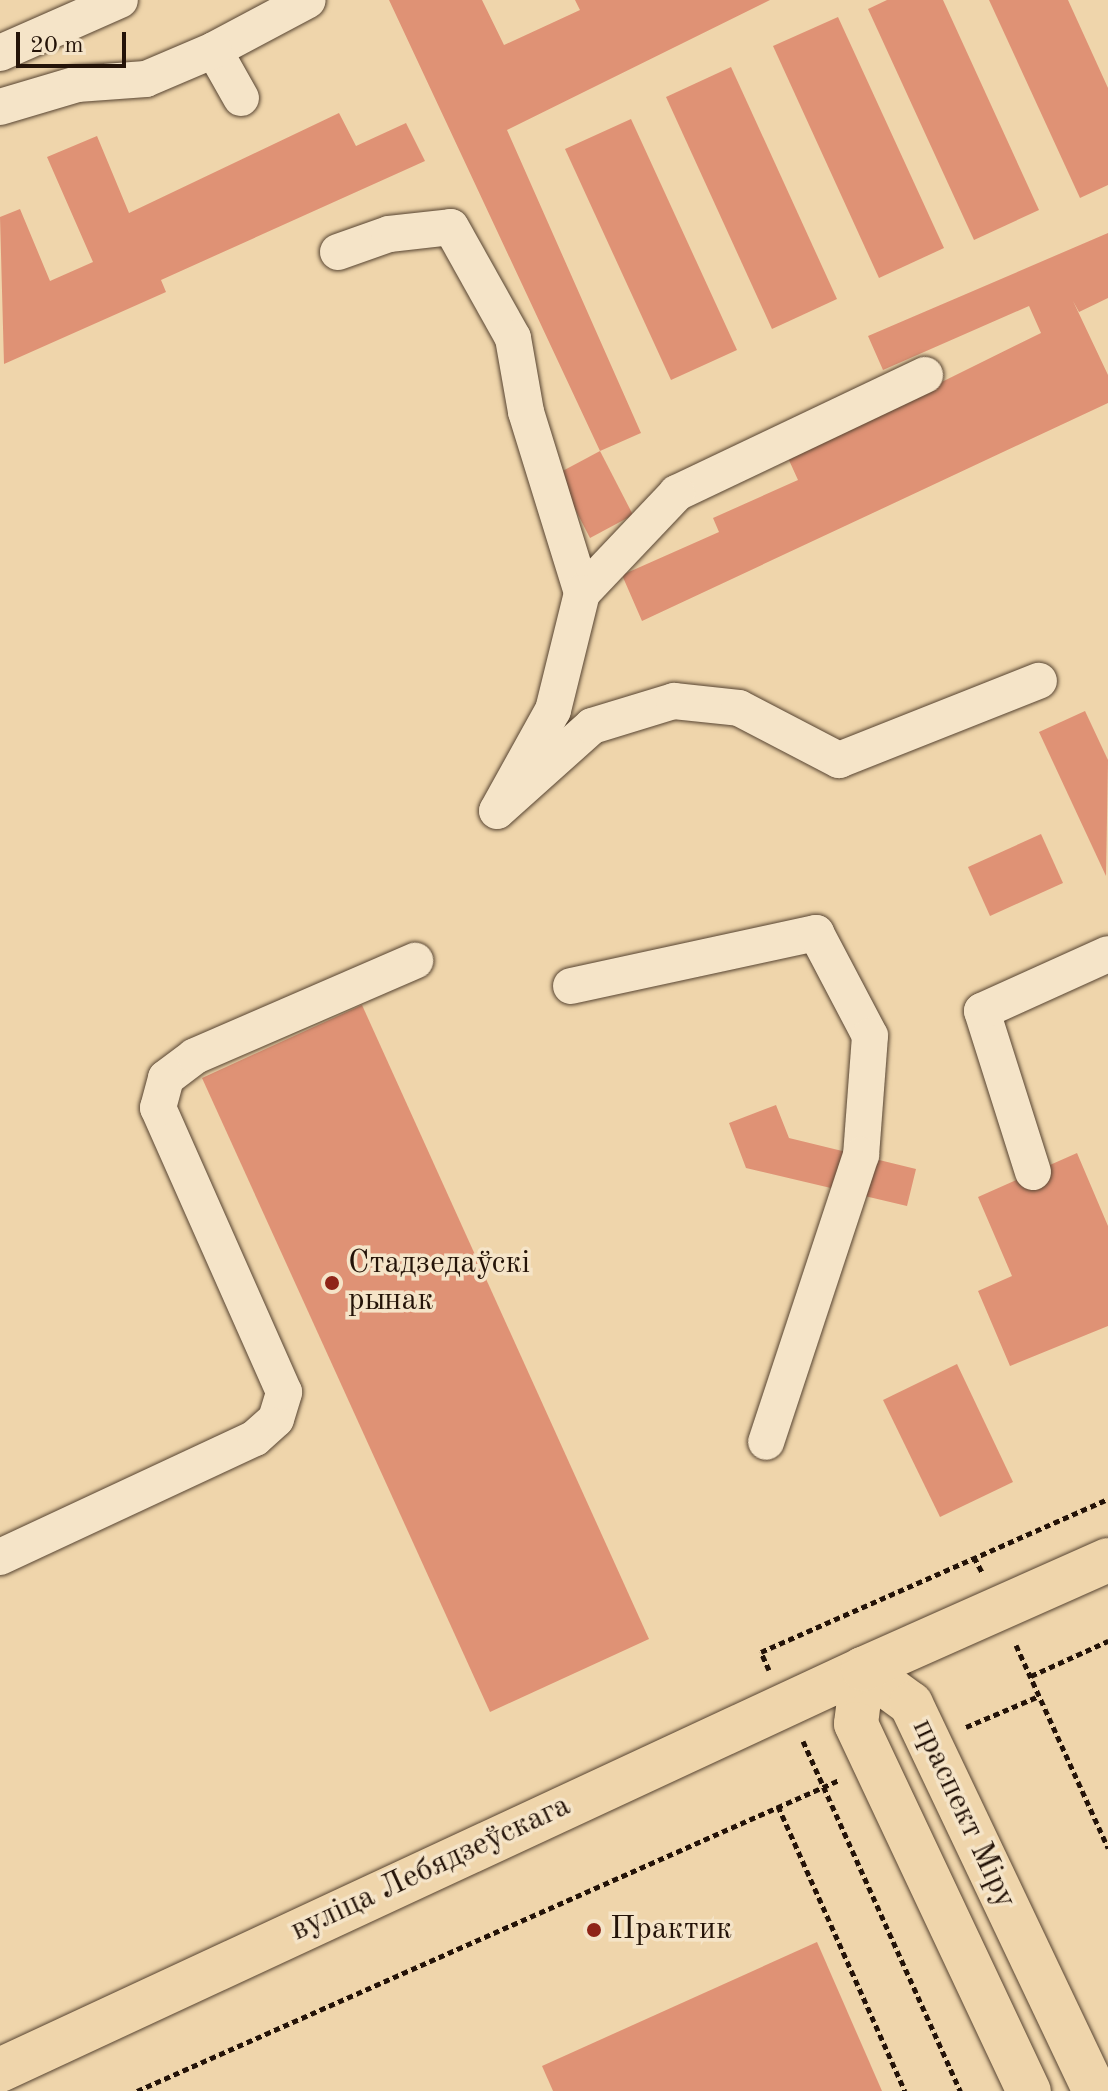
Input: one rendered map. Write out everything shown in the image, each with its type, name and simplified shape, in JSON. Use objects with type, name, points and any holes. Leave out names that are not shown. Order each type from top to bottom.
[{"type":"main road","name":"вуліца Лебядзеўскага","points":[[0,2070],[863,1669],[1108,1560]]},
{"type":"main road","name":"праспект Міру","points":[[1029,2091],[856,1724],[863,1669],[911,1704],[1095,2091]]},
{"type":"lane","points":[[0,53],[120,0]]},
{"type":"lane","points":[[0,107],[77,84],[146,79],[214,50],[308,0]]},
{"type":"lane","points":[[214,50],[241,98]]},
{"type":"lane","points":[[338,252],[389,234],[451,227],[513,338],[526,412],[582,593]]},
{"type":"lane","points":[[925,375],[677,493],[582,593],[553,710],[497,811],[592,726],[674,701],[739,708],[839,760],[1039,681]]},
{"type":"lane","points":[[571,986],[816,933],[870,1036],[861,1155],[766,1442]]},
{"type":"lane","points":[[1033,1172],[982,1011],[1108,954]]},
{"type":"lane","points":[[0,1557],[255,1438],[276,1419],[284,1392],[158,1108],[166,1078],[195,1056],[415,961]]},
{"type":"path","points":[[761,1652],[1108,1499]]},
{"type":"path","points":[[974,1557],[1108,1848]]},
{"type":"path","points":[[1031,1676],[1108,1641]]},
{"type":"path","points":[[824,1787],[960,2091]]},
{"type":"path","points":[[137,2091],[778,1806],[905,2091]]},
{"type":"building","points":[[389,0],[482,0],[504,45],[580,10],[575,0],[770,0],[507,130],[641,433],[600,451]]},
{"type":"building","points":[[887,0],[943,0],[1039,210],[974,240],[868,9]]},
{"type":"building","points":[[989,0],[1068,0],[1108,88],[1108,185],[1080,198]]},
{"type":"building","points":[[838,17],[944,248],[879,278],[773,46]]},
{"type":"building","points":[[731,67],[837,299],[772,329],[666,97]]},
{"type":"building","points":[[339,113],[356,146],[406,123],[425,161],[161,280],[166,292],[4,364],[0,217],[20,209],[50,281],[93,262],[47,157],[97,136],[129,213]]},
{"type":"building","points":[[631,119],[737,350],[671,380],[565,149]]},
{"type":"building","points":[[1108,233],[1108,298],[1079,312],[1073,301],[1108,375],[1108,403],[642,621],[622,575],[719,532],[713,518],[798,480],[788,458],[1041,333],[1029,306],[883,370],[868,336]]},
{"type":"building","points":[[600,451],[633,515],[590,538],[557,474]]},
{"type":"building","points":[[1085,711],[1108,760],[1106,876],[1039,732]]},
{"type":"building","points":[[1041,834],[1063,883],[990,916],[968,867]]},
{"type":"building","points":[[362,1005],[649,1639],[490,1712],[202,1078]]},
{"type":"building","points":[[776,1105],[789,1138],[916,1169],[907,1206],[746,1168],[729,1123]]},
{"type":"building","points":[[1077,1153],[1108,1226],[1108,1326],[1010,1366],[978,1291],[1012,1276],[978,1197]]},
{"type":"building","points":[[957,1364],[1013,1482],[940,1517],[883,1400]]},
{"type":"building","points":[[817,1942],[882,2091],[553,2091],[542,2066]]},
{"type":"place","name":"Стадзедаўскі рынак","points":[[332,1283]]},
{"type":"place","name":"Практик","points":[[594,1930]]}]
